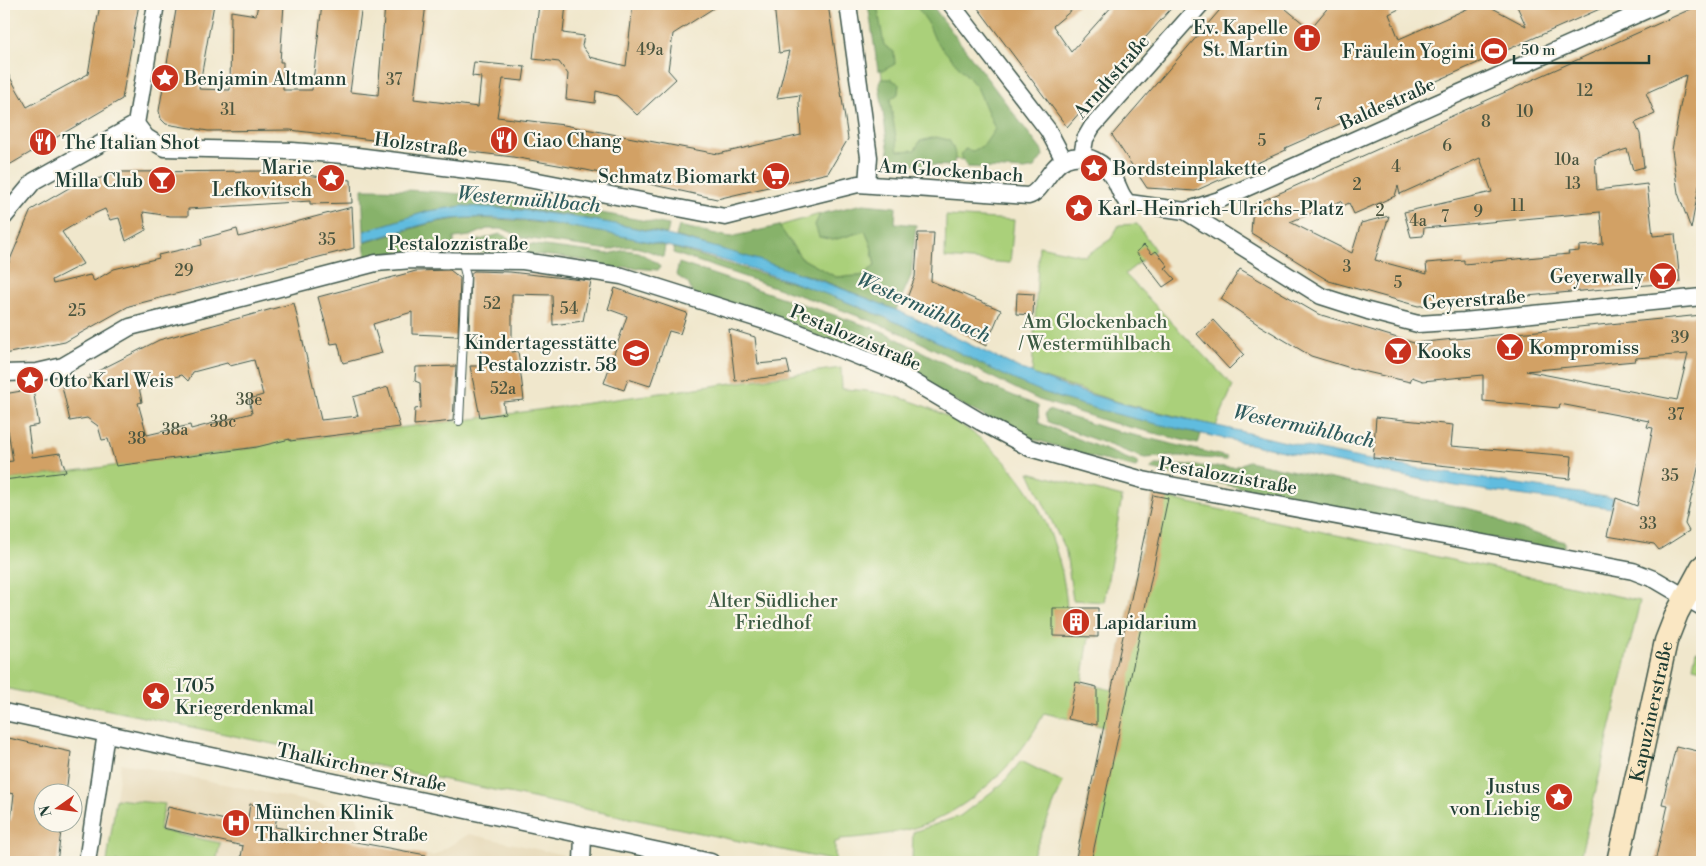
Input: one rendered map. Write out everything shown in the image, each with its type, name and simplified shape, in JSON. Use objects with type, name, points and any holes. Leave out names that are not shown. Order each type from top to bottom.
[{"type":"main road","name":"Kapuzinerstraße","points":[[1618,862],[1666,641],[1694,602],[1702,566]]},
{"type":"street","points":[[4,217],[34,181],[136,124],[156,4]]},
{"type":"street","name":"Am Glockenbach","points":[[848,4],[869,156],[866,184],[1024,197],[1036,193],[1049,172],[1064,160]]},
{"type":"street","points":[[951,4],[1048,130],[1064,160],[1082,156],[1094,160],[1108,170],[1124,199],[1132,205],[1185,211]]},
{"type":"street","name":"Arndtstraße","points":[[1082,156],[1085,140],[1092,127],[1201,4]]},
{"type":"street","name":"Baldestraße","points":[[1185,211],[1219,200],[1660,4]]},
{"type":"street","name":"Holzstraße","points":[[136,124],[146,136],[164,148],[292,151],[366,157],[507,175],[725,217],[842,187],[866,184]]},
{"type":"street","name":"Geyerstraße","points":[[1185,211],[1321,296],[1368,312],[1418,324],[1702,297]]},
{"type":"street","name":"Pestalozzistraße","points":[[4,373],[37,372],[63,366],[130,327],[376,263],[462,260],[523,261],[622,276],[787,328],[896,371],[981,422],[1030,448],[1143,480],[1605,565],[1650,577],[1694,602]]},
{"type":"street","name":"Thalkirchner Straße","points":[[4,712],[711,862]]},
{"type":"street","points":[[87,862],[106,733]]},
{"type":"street","points":[[582,862],[583,836]]},
{"type":"lane","points":[[459,421],[466,276],[462,260]]},
{"type":"shaded area","name":"München Klinik Thalkirchner Straße","points":[[121,763],[355,811],[366,844],[433,856],[469,834],[563,855],[563,862],[107,862]]},
{"type":"green space","points":[[868,4],[877,4],[884,45],[894,52],[895,64],[884,70],[878,70]]},
{"type":"green space","points":[[871,4],[923,4],[1031,149],[1019,162],[894,157]]},
{"type":"green space","points":[[915,4],[931,4],[1042,151],[1043,156],[1034,168],[1025,170],[967,167],[961,155],[965,149],[973,151],[984,145],[995,129],[977,87],[935,40],[928,23]]},
{"type":"green space","points":[[881,79],[891,79],[899,84],[898,94],[890,100],[898,151],[915,150],[920,141],[936,137],[949,140],[955,153],[955,160],[952,166],[894,163],[890,161],[879,84]]},
{"type":"green space","points":[[362,189],[439,192],[516,200],[669,225],[667,234],[567,215],[510,208],[463,206],[429,211],[364,231]]},
{"type":"green space","points":[[863,204],[896,207],[895,223],[916,225],[911,276],[896,310],[819,279],[676,236],[679,226],[730,237],[779,226],[801,258],[836,277],[861,276],[875,266],[871,245],[865,231],[833,240],[819,237],[815,225],[820,214]]},
{"type":"green space","points":[[820,214],[815,225],[833,240],[865,231],[871,245],[875,266],[861,276],[836,277],[801,258],[779,226]]},
{"type":"green space","points":[[946,216],[1014,220],[1010,263],[945,258]]},
{"type":"green space","points":[[463,218],[514,220],[565,226],[665,246],[663,257],[649,251],[631,247],[610,250],[524,238],[504,229],[487,229],[470,236],[454,238],[454,251],[397,252],[366,257],[364,243],[431,223]]},
{"type":"green space","name":"Am Glockenbach / Westermühlbach","points":[[1137,224],[1155,250],[1125,274],[1233,386],[1216,426],[1115,401],[1032,374],[1039,246],[1085,256],[1111,239],[1119,225]]},
{"type":"green space","points":[[500,234],[519,243],[609,254],[625,250],[638,252],[657,263],[660,267],[658,270],[625,267],[616,271],[579,260],[560,257],[463,252],[463,245]]},
{"type":"green space","points":[[674,248],[817,290],[901,324],[1012,378],[1060,398],[1201,434],[1198,444],[1109,422],[1039,400],[897,331],[834,307],[673,253]]},
{"type":"green space","points":[[679,263],[882,331],[985,384],[1038,406],[1039,423],[1138,463],[1136,468],[1083,455],[1018,434],[934,390],[693,294],[688,283],[676,275]]},
{"type":"green space","name":"Alter Südlicher Friedhof","points":[[841,368],[842,389],[887,395],[928,408],[965,428],[998,454],[1025,486],[1045,522],[1060,563],[1067,608],[1098,608],[1098,637],[1089,637],[1082,683],[1112,690],[1153,495],[1640,601],[1579,862],[1075,862],[1104,727],[1044,713],[1023,748],[995,779],[979,793],[944,816],[926,824],[883,834],[840,839],[835,842],[835,861],[4,688],[4,480],[260,447],[258,438],[290,439],[291,441],[480,418]]},
{"type":"green space","points":[[1048,410],[1108,429],[1227,457],[1226,460],[1179,456],[1144,458],[1048,422],[1045,415]]},
{"type":"green space","points":[[1248,461],[1484,512],[1511,527],[1565,542],[1564,551],[1453,531],[1150,469],[1155,465],[1235,467]]},
{"type":"green space","points":[[1029,472],[1122,497],[1104,602],[1073,600],[1066,552]]},
{"type":"green space","points":[[1696,651],[1702,652],[1702,669],[1693,667]]},
{"type":"green space","points":[[1021,761],[1063,782],[1030,862],[912,862],[913,832],[960,816],[1003,783]]},
{"type":"green space","points":[[116,799],[165,804],[159,830],[220,843],[216,862],[107,862]]},
{"type":"water","points":[[463,206],[575,217],[685,239],[793,271],[846,290],[898,311],[1040,377],[1104,399],[1348,456],[1457,475],[1613,498],[1611,508],[1456,486],[1407,477],[1185,430],[1087,406],[1042,392],[1021,383],[919,332],[824,293],[711,257],[633,238],[514,219],[465,218],[414,227],[364,242],[364,231],[429,211]]},
{"type":"building","points":[[100,4],[139,4],[122,99],[4,168],[4,67],[27,107],[88,74]]},
{"type":"building","points":[[177,4],[214,4],[199,89],[230,90],[231,11],[256,15],[258,4],[284,4],[280,62],[283,62],[283,90],[312,90],[322,4],[362,4],[350,92],[378,95],[385,4],[426,4],[414,99],[478,107],[481,77],[472,76],[474,62],[525,67],[523,81],[503,79],[497,117],[564,125],[718,154],[801,135],[800,95],[777,98],[789,51],[779,53],[774,4],[828,4],[848,139],[828,173],[717,199],[586,170],[513,157],[290,130],[208,131],[166,124],[161,119],[159,111]]},
{"type":"building","points":[[539,4],[566,4],[563,33],[584,36],[582,46],[590,57],[626,66],[633,4],[720,4],[673,34],[668,70],[676,79],[637,115],[617,96],[596,91],[595,103],[566,99],[568,74],[559,62],[533,59]]},
{"type":"building","points":[[975,4],[1079,4],[1053,26],[1071,52],[1114,4],[1175,4],[1067,127]]},
{"type":"building","points":[[1225,4],[1280,4],[1310,29],[1331,4],[1409,4],[1389,14],[1399,39],[1478,4],[1485,4],[1526,26],[1516,4],[1611,4],[1285,148],[1286,150],[1195,191],[1147,188],[1112,135]]},
{"type":"building","points":[[1702,4],[1702,170],[1691,229],[1678,193],[1672,150],[1686,75],[1646,93],[1655,114],[1635,123],[1640,134],[1644,167],[1633,170],[1627,149],[1595,159],[1597,190],[1647,184],[1653,236],[1675,234],[1680,282],[1418,306],[1329,281],[1251,233],[1253,205]],"holes":[[[1480,158],[1492,192],[1404,212],[1411,237],[1423,236],[1424,228],[1600,212],[1603,244],[1579,246],[1579,251],[1568,252],[1569,254],[1464,264],[1464,260],[1426,263],[1427,274],[1375,260],[1389,216],[1361,223],[1352,253],[1290,222],[1341,201],[1343,206],[1349,203],[1354,214],[1395,196],[1398,186],[1400,194]]]},
{"type":"building","points":[[269,171],[351,180],[352,203],[310,204],[310,201],[188,209],[188,216],[170,216],[143,212],[146,230],[126,241],[119,218],[110,220],[105,209],[62,232],[83,264],[52,280],[53,284],[90,275],[94,281],[114,269],[159,258],[158,255],[202,245],[201,239],[237,229],[239,237],[352,207],[354,248],[129,306],[65,342],[4,354],[4,274],[31,210],[74,185],[123,172]]},
{"type":"building","points":[[918,233],[934,233],[931,281],[1001,310],[986,346],[957,330],[960,322],[907,298],[915,277]]},
{"type":"building","points":[[1144,245],[1152,254],[1156,251],[1168,266],[1165,268],[1175,279],[1163,287],[1136,252]]},
{"type":"building","points":[[1240,269],[1318,314],[1414,343],[1702,315],[1702,452],[1685,524],[1689,531],[1659,550],[1654,544],[1607,536],[1616,498],[1637,506],[1653,428],[1647,427],[1649,421],[1560,404],[1559,408],[1483,401],[1483,375],[1423,381],[1412,377],[1410,382],[1354,369],[1311,356],[1259,325],[1221,299]],"holes":[[[1688,354],[1677,400],[1526,371]]]},
{"type":"building","points":[[450,270],[460,278],[458,336],[412,334],[412,312],[373,324],[382,353],[343,363],[338,343],[331,344],[318,297],[416,271]]},
{"type":"building","points":[[474,271],[510,272],[591,281],[583,321],[553,325],[552,295],[512,294],[512,352],[518,351],[524,400],[503,402],[505,413],[480,417],[470,366],[484,366],[477,335],[469,336],[471,273]]},
{"type":"building","points":[[615,288],[687,313],[680,334],[669,331],[650,386],[628,379],[624,390],[604,383],[627,316],[608,309]]},
{"type":"building","points":[[1017,293],[1034,294],[1033,315],[1016,314]]},
{"type":"building","points":[[294,303],[321,420],[358,416],[353,397],[388,387],[400,427],[290,441],[290,439],[257,447],[116,466],[108,439],[102,440],[98,426],[87,418],[70,421],[62,386],[91,378],[90,375],[159,340]],"holes":[[[254,360],[263,395],[249,399],[252,413],[191,429],[190,425],[147,435],[138,403],[142,402],[139,387],[182,375],[188,381],[193,372],[227,363],[230,366]]]},
{"type":"building","points":[[1213,320],[1244,354],[1229,369],[1197,334]]},
{"type":"building","points":[[729,329],[755,337],[758,364],[787,361],[790,374],[735,381]]},
{"type":"building","points":[[456,366],[453,421],[414,425],[415,409],[421,408],[420,383],[415,381],[416,367]]},
{"type":"building","points":[[33,389],[39,425],[28,427],[32,457],[60,453],[66,472],[4,480],[4,462],[13,461],[8,430],[4,431],[4,394]]},
{"type":"building","points":[[1376,417],[1453,425],[1451,446],[1572,456],[1570,479],[1373,458]]},
{"type":"building","points":[[1153,495],[1168,498],[1121,723],[1091,862],[1075,862]]},
{"type":"building","name":"Lapidarium","points":[[1053,608],[1098,608],[1098,637],[1053,636]]},
{"type":"building","points":[[1076,682],[1097,687],[1097,725],[1068,719]]},
{"type":"building","points":[[4,737],[71,752],[67,784],[32,784],[32,834],[61,834],[57,862],[4,862],[4,822],[11,820],[14,794],[4,792]]},
{"type":"building","points":[[1676,746],[1702,752],[1702,862],[1655,862],[1668,805],[1662,804]]},
{"type":"building","points":[[250,804],[278,809],[275,827],[426,855],[425,862],[240,862],[243,846],[163,828],[168,807],[247,825]]},
{"type":"place","name":"Ev. Kapelle St. Martin","points":[[1307,38]]},
{"type":"place","name":"Fräulein Yogini","points":[[1494,51]]},
{"type":"place","name":"Benjamin Altmann","points":[[165,78]]},
{"type":"place","name":"Ciao Chang","points":[[504,140]]},
{"type":"place","name":"The Italian Shot","points":[[43,142]]},
{"type":"place","name":"Bordsteinplakette","points":[[1094,168]]},
{"type":"place","name":"Schmatz Biomarkt","points":[[776,176]]},
{"type":"place","name":"Marie Lefkovitsch","points":[[331,178]]},
{"type":"place","name":"Milla Club","points":[[162,180]]},
{"type":"place","name":"Karl-Heinrich-Ulrichs-Platz","points":[[1079,208]]},
{"type":"place","name":"Geyerwally","points":[[1663,276]]},
{"type":"place","name":"Kompromiss","points":[[1510,347]]},
{"type":"place","name":"Kooks","points":[[1398,351]]},
{"type":"place","name":"Kindertagesstätte Pestalozzistr. 58","points":[[636,353]]},
{"type":"place","name":"Otto Karl Weis","points":[[30,380]]},
{"type":"place","name":"Lapidarium","points":[[1076,622]]},
{"type":"place","name":"1705 Kriegerdenkmal","points":[[156,696]]},
{"type":"place","name":"Justus von Liebig","points":[[1559,797]]},
{"type":"place","name":"München Klinik Thalkirchner Straße","points":[[236,823]]},
{"type":"water label","name":"Westermühlbach","points":[[529,199]]},
{"type":"water label","name":"Westermühlbach","points":[[924,307]]},
{"type":"water label","name":"Westermühlbach","points":[[1304,426]]}]
